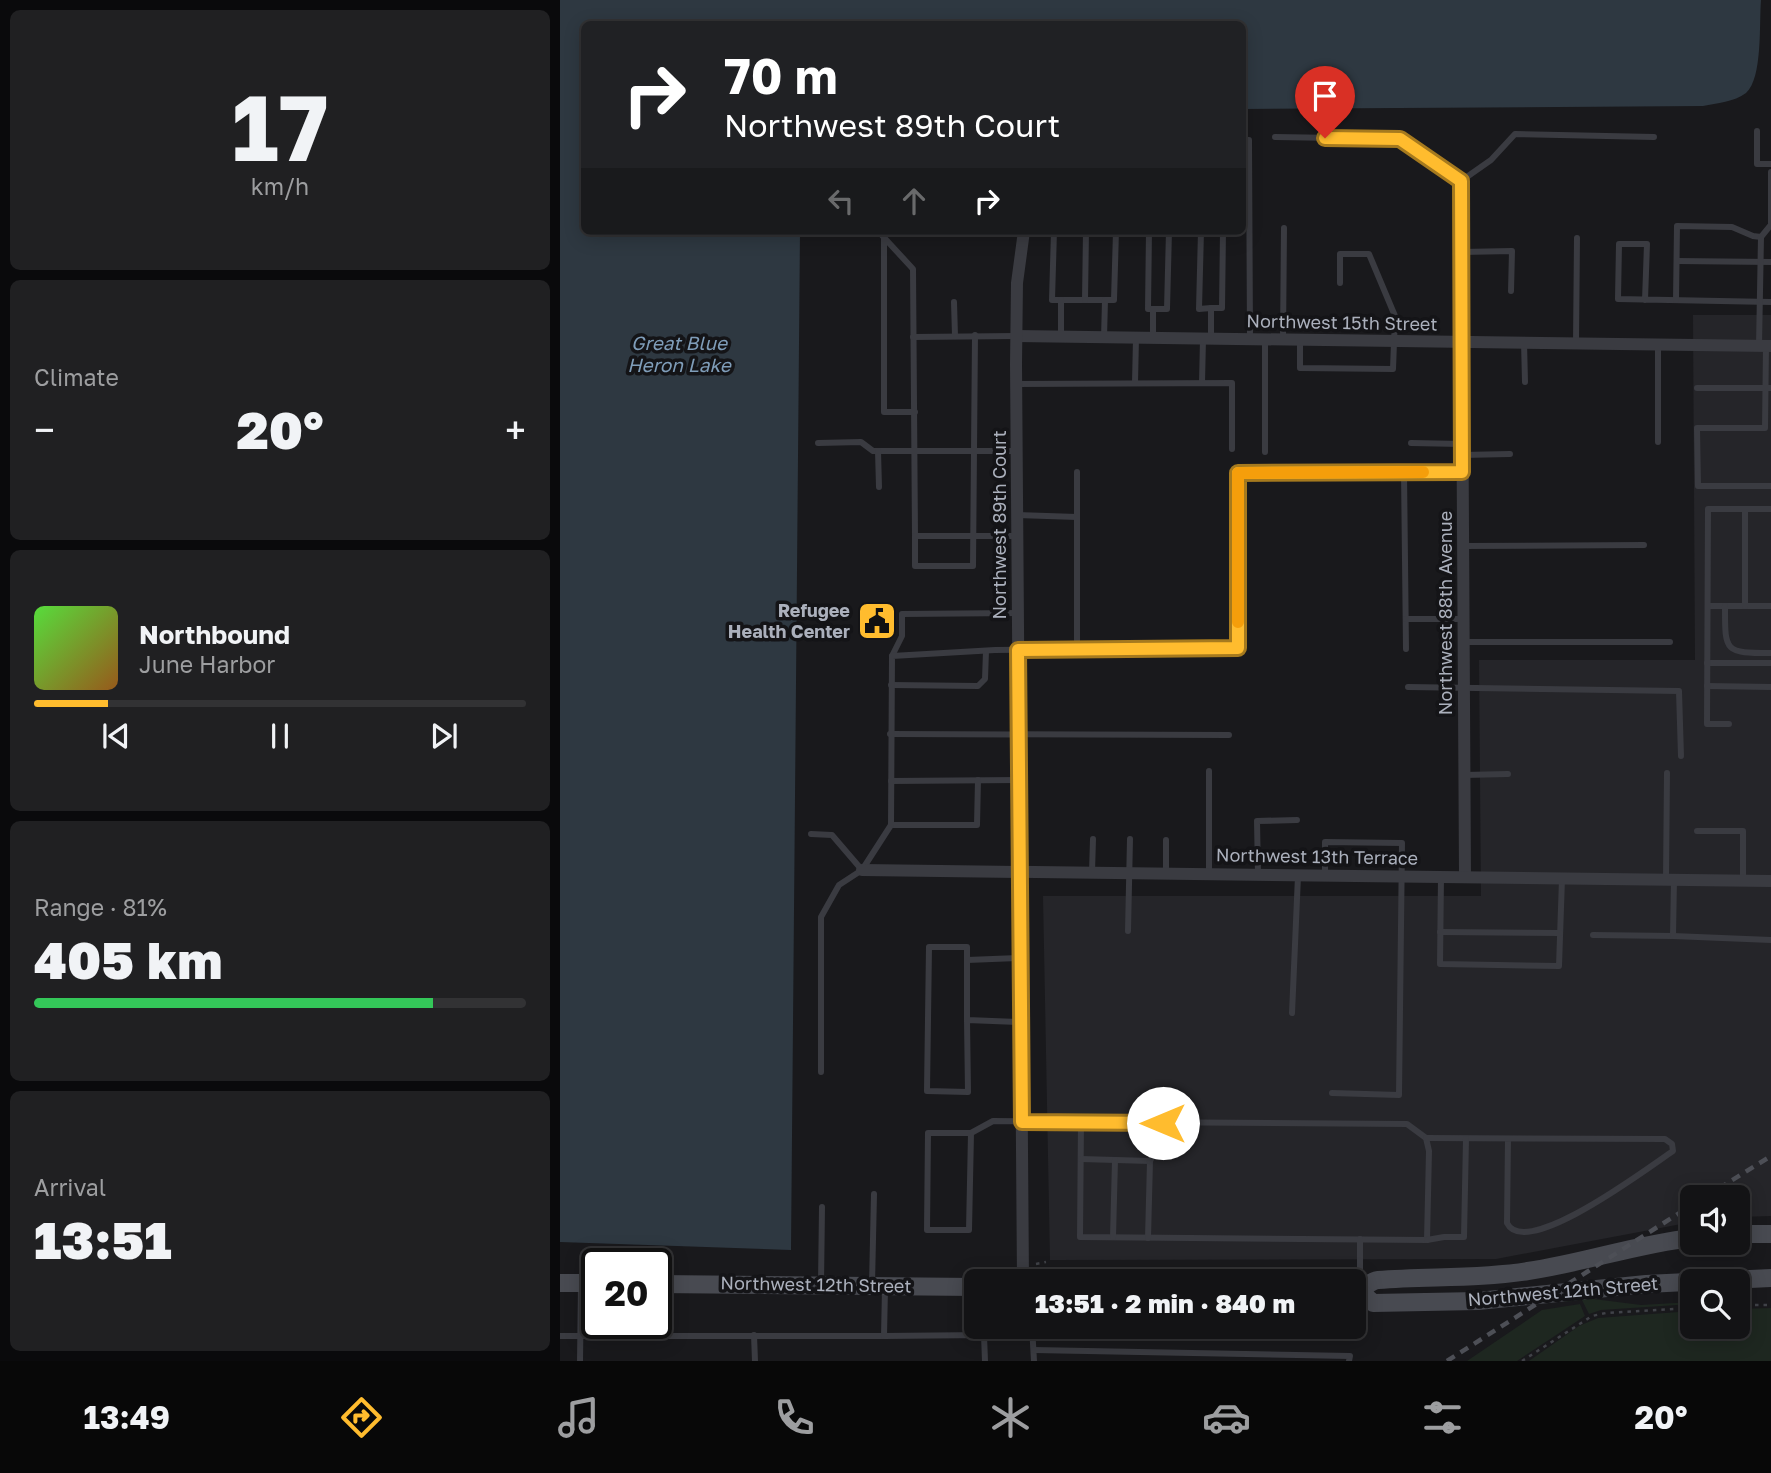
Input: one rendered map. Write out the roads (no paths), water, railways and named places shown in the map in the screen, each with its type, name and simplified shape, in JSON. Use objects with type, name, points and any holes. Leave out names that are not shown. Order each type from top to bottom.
[{"type":"main road","points":[[1750,1234],[1771,1234]]},
{"type":"main road","name":"Northwest 12th Street","points":[[1366,1285],[1373,1280],[1454,1278],[1529,1271],[1634,1247],[1680,1240]]},
{"type":"main road","name":"Northwest 12th Street","points":[[1366,1298],[1373,1303],[1434,1303],[1505,1299],[1646,1283],[1771,1278]]},
{"type":"main road","points":[[560,1283],[581,1283]]},
{"type":"main road","name":"Northwest 12th Street","points":[[672,1284],[964,1287]]},
{"type":"street","name":"Northwest 88th Avenue","points":[[1461,181],[1465,876]]},
{"type":"street","name":"Northwest 89th Court","points":[[1023,235],[1017,283],[1016,336],[1023,1269]]},
{"type":"street","name":"Northwest 15th Street","points":[[1016,336],[1765,346]]},
{"type":"street","name":"Northwest 13th Terrace","points":[[862,870],[1771,881]]},
{"type":"lane","points":[[1758,131],[1757,164],[1771,164]]},
{"type":"lane","points":[[1275,137],[1400,139],[1461,181],[1492,159],[1515,134],[1654,137]]},
{"type":"lane","points":[[1246,140],[1249,140],[1250,340]]},
{"type":"lane","points":[[1771,172],[1770,226],[1761,237],[1760,262],[1768,428],[1697,428],[1698,486],[1771,486]]},
{"type":"lane","points":[[1676,300],[1677,226],[1731,227],[1761,237]]},
{"type":"lane","points":[[1283,340],[1284,228]]},
{"type":"lane","points":[[881,235],[913,269],[915,566],[973,566],[975,335]]},
{"type":"lane","points":[[1054,235],[1052,300],[1114,300],[1116,235]]},
{"type":"lane","points":[[1085,300],[1086,235]]},
{"type":"lane","points":[[1149,235],[1148,309],[1167,309],[1169,235]]},
{"type":"lane","points":[[1201,235],[1199,309],[1222,308],[1223,235]]},
{"type":"lane","points":[[884,238],[884,412],[915,412]]},
{"type":"lane","points":[[1576,343],[1577,238]]},
{"type":"lane","points":[[1645,300],[1647,244],[1619,244],[1618,299],[1645,300],[1771,302]]},
{"type":"lane","points":[[1462,252],[1512,251],[1511,290]]},
{"type":"lane","points":[[1300,340],[1300,368],[1393,369],[1395,316],[1370,254],[1340,254],[1340,283]]},
{"type":"lane","points":[[1677,261],[1771,262]]},
{"type":"lane","points":[[1060,337],[1061,300]]},
{"type":"lane","points":[[1104,338],[1105,300]]},
{"type":"lane","points":[[954,302],[955,336]]},
{"type":"lane","points":[[1202,383],[1211,308]]},
{"type":"lane","points":[[1153,309],[1153,338]]},
{"type":"lane","name":"Northwest 15th Street","points":[[913,337],[1016,336]]},
{"type":"lane","points":[[1135,383],[1136,338]]},
{"type":"lane","points":[[1265,340],[1265,452]]},
{"type":"lane","points":[[1524,342],[1525,382]]},
{"type":"lane","points":[[1658,345],[1658,442]]},
{"type":"lane","points":[[1016,384],[1232,383],[1231,449]]},
{"type":"lane","points":[[1697,388],[1768,388]]},
{"type":"lane","points":[[818,443],[861,442],[873,451],[1017,451]]},
{"type":"lane","points":[[1411,443],[1510,454]]},
{"type":"lane","points":[[878,451],[878,487]]},
{"type":"lane","points":[[1077,472],[1077,650]]},
{"type":"lane","points":[[1404,472],[1406,649]]},
{"type":"lane","points":[[892,656],[1018,650],[1238,648],[1238,473],[1462,472]]},
{"type":"lane","points":[[1729,724],[1707,724],[1708,509],[1771,509]]},
{"type":"lane","points":[[1745,509],[1745,606]]},
{"type":"lane","points":[[1017,515],[1077,517]]},
{"type":"lane","points":[[915,536],[1017,536]]},
{"type":"lane","points":[[1462,546],[1644,545]]},
{"type":"lane","points":[[1708,606],[1771,606]]},
{"type":"lane","points":[[1725,606],[1725,639],[1732,649],[1742,653],[1771,653]]},
{"type":"lane","points":[[821,1072],[821,917],[839,885],[862,870],[891,825],[892,656],[902,636],[902,614],[1018,613]]},
{"type":"lane","points":[[1405,619],[1463,619]]},
{"type":"lane","points":[[1464,642],[1670,642]]},
{"type":"lane","points":[[891,685],[978,686],[985,679],[986,651]]},
{"type":"lane","points":[[1707,663],[1771,663]]},
{"type":"lane","points":[[1707,686],[1771,687]]},
{"type":"lane","points":[[1408,687],[1679,691],[1681,756]]},
{"type":"lane","points":[[891,734],[1228,735]]},
{"type":"lane","points":[[1209,771],[1209,873]]},
{"type":"lane","points":[[1667,773],[1672,936]]},
{"type":"lane","points":[[1464,775],[1508,774]]},
{"type":"lane","points":[[891,825],[978,825],[978,780]]},
{"type":"lane","points":[[891,781],[1019,780]]},
{"type":"lane","points":[[1258,874],[1257,821],[1297,820]]},
{"type":"lane","points":[[1698,831],[1743,831],[1743,880]]},
{"type":"lane","points":[[811,834],[832,835],[862,870]]},
{"type":"lane","points":[[1092,872],[1093,839]]},
{"type":"lane","points":[[1128,931],[1130,839]]},
{"type":"lane","points":[[1166,840],[1166,873]]},
{"type":"lane","points":[[1325,875],[1325,842],[1402,843],[1399,1095],[1332,1093]]},
{"type":"lane","points":[[1292,1013],[1298,874]]},
{"type":"lane","points":[[1441,876],[1440,964],[1559,966],[1562,877]]},
{"type":"lane","points":[[1440,932],[1560,933]]},
{"type":"lane","points":[[1593,935],[1771,940]]},
{"type":"lane","points":[[929,947],[967,947],[967,1020],[968,1091],[928,1091],[929,947]]},
{"type":"lane","points":[[967,960],[1021,958]]},
{"type":"lane","points":[[967,1020],[1021,1022]]},
{"type":"lane","points":[[971,1133],[969,1230],[927,1230],[928,1133],[971,1133],[993,1121],[1406,1125],[1426,1138],[1665,1139],[1672,1144],[1673,1151],[1570,1219],[1543,1229],[1516,1234],[1510,1230],[1507,1223],[1508,1139]]},
{"type":"lane","points":[[1081,1122],[1080,1237],[1427,1240],[1464,1237],[1466,1139]]},
{"type":"lane","points":[[1426,1138],[1429,1151],[1427,1240]]},
{"type":"lane","points":[[1148,1238],[1150,1161],[1159,1144]]},
{"type":"lane","points":[[1081,1159],[1150,1161]]},
{"type":"lane","points":[[1114,1237],[1115,1160]]},
{"type":"lane","points":[[874,1194],[878,1286],[884,1336]]},
{"type":"lane","points":[[821,1286],[822,1207]]},
{"type":"lane","points":[[1358,1269],[1360,1239]]},
{"type":"lane","points":[[672,1335],[984,1335],[985,1361]]},
{"type":"lane","points":[[754,1335],[755,1361]]},
{"type":"lane","points":[[560,1336],[581,1336],[580,1361]]},
{"type":"lane","points":[[1033,1339],[1034,1361]]},
{"type":"lane","points":[[1034,1350],[1350,1356],[1349,1361]]},
{"type":"water","name":"Great Blue Heron Lake","points":[[560,0],[1761,0],[1758,63],[1751,86],[1746,93],[1736,98],[1703,106],[1246,109],[1246,21],[581,21],[581,235],[800,235],[791,1250],[560,1242]]},
{"type":"railway","points":[[1724,1185],[1771,1156]]},
{"type":"railway","points":[[1447,1361],[1680,1213]]},
{"type":"place","name":"Refugee Health Center","points":[[877,621]]}]
